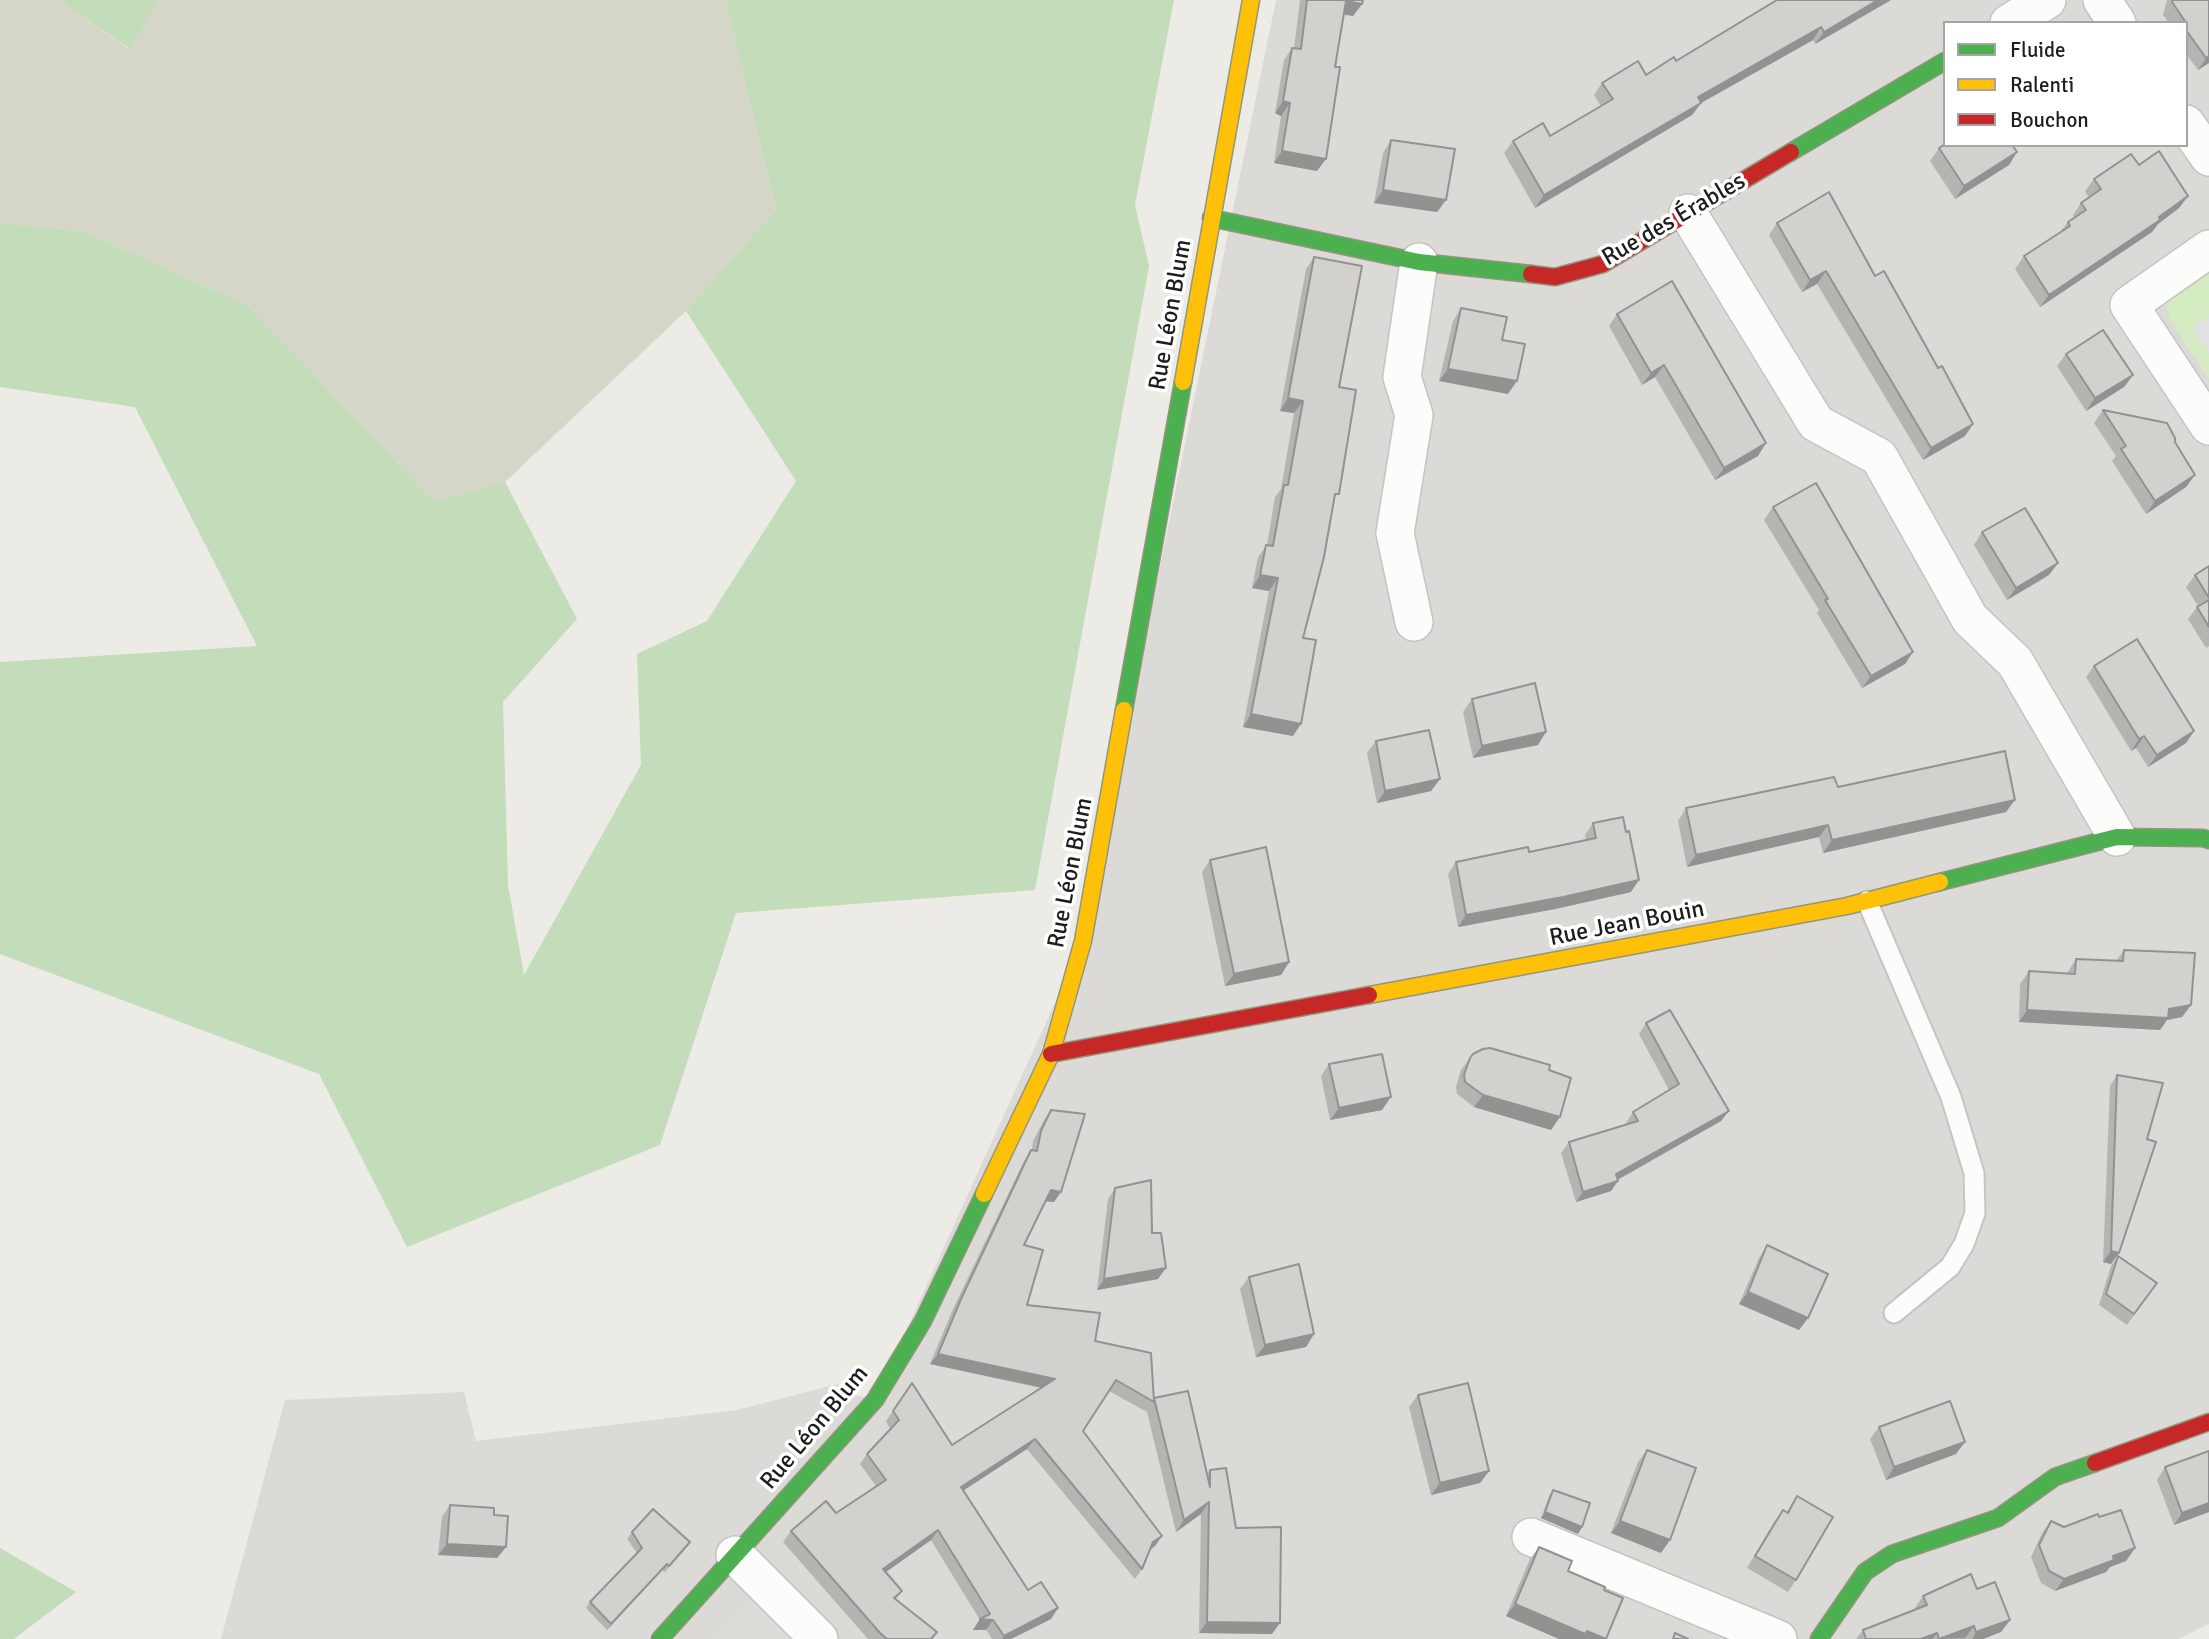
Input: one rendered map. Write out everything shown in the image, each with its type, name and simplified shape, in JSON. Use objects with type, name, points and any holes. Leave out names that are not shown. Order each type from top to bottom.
[{"type":"street","name":"Rue Léon Blum","points":[[660,1639],[875,1399],[923,1321],[1051,1054],[1083,941],[1251,0]]},
{"type":"street","points":[[2012,21],[2047,0]]},
{"type":"street","points":[[2102,0],[2117,21]]},
{"type":"street","name":"Rue des Érables","points":[[1211,218],[1419,262],[1555,277],[1603,264],[1943,62]]},
{"type":"street","points":[[2188,127],[2209,157]]},
{"type":"street","points":[[1688,213],[1816,423],[1879,457],[1970,619],[2015,662],[2117,836]]},
{"type":"street","points":[[2209,249],[2129,305],[2209,426]]},
{"type":"street","points":[[1414,622],[1395,533],[1414,415],[1402,377],[1419,262]]},
{"type":"street","name":"Rue Jean Bouin","points":[[1051,1054],[1867,901],[2117,836],[2209,840]]},
{"type":"street","points":[[1819,1639],[1865,1572],[1892,1555],[1998,1518],[2055,1476],[2209,1422]]},
{"type":"street","points":[[1531,1536],[1778,1639]]},
{"type":"street","points":[[735,1555],[819,1639]]},
{"type":"lane","points":[[1867,901],[1951,1097],[1974,1173],[1975,1213],[1965,1244],[1950,1267],[1894,1314]]},
{"type":"shaded area","points":[[0,0],[58,0],[129,49],[158,0],[725,0],[776,209],[686,311],[505,482],[434,501],[249,306],[84,231],[0,223]]},
{"type":"shaded area","points":[[1276,0],[2209,0],[2209,1624],[2178,1639],[221,1639],[285,1400],[464,1392],[476,1441],[737,1410],[838,1384],[845,1393],[875,1399],[1083,941]]},
{"type":"shaded area","points":[[2209,317],[2209,354],[2192,327]]},
{"type":"shaded area","points":[[750,1597],[794,1639],[709,1639]]},
{"type":"green space","points":[[58,0],[158,0],[130,49]]},
{"type":"green space","points":[[725,0],[1174,0],[1135,205],[1149,266],[1035,890],[736,913],[660,1145],[407,1247],[319,1074],[0,954],[0,662],[257,646],[135,407],[0,387],[0,223],[84,231],[249,306],[434,501],[505,482],[577,619],[503,702],[508,885],[524,975],[641,765],[637,654],[707,621],[796,481],[686,311],[776,209]]},
{"type":"green space","points":[[2209,264],[2209,379],[2170,320],[2166,304],[2169,295]]},
{"type":"green space","points":[[0,1548],[76,1592],[14,1639],[0,1639]]},
{"type":"building","points":[[1307,0],[1363,0],[1362,4],[1346,1],[1335,67],[1340,67],[1326,159],[1282,151],[1290,103],[1283,101],[1292,48],[1301,49]]},
{"type":"building","points":[[1777,0],[1878,0],[1824,32],[1821,27],[1698,97],[1701,103],[1544,195],[1513,141],[1543,123],[1550,136],[1613,99],[1602,83],[1638,61],[1646,75],[1674,57],[1676,61]]},
{"type":"building","points":[[2209,0],[2209,56],[2206,58],[2188,33],[2188,21],[2185,21],[2172,2]]},
{"type":"building","points":[[1391,140],[1455,149],[1446,200],[1383,190]]},
{"type":"building","points":[[1943,145],[2013,147],[2017,152],[1964,186],[1939,148]]},
{"type":"building","points":[[2159,151],[2188,196],[2159,217],[2160,220],[2049,295],[2024,256],[2070,226],[2068,222],[2086,210],[2081,203],[2101,189],[2094,179],[2131,154],[2139,165]]},
{"type":"building","points":[[1829,192],[1875,276],[1884,271],[1938,368],[1942,366],[1973,424],[1931,448],[1826,271],[1810,280],[1777,223]]},
{"type":"building","points":[[1314,257],[1362,266],[1339,387],[1356,390],[1339,494],[1335,494],[1324,557],[1303,638],[1316,640],[1301,724],[1251,714],[1278,578],[1260,575],[1266,545],[1273,546],[1284,485],[1288,485],[1303,401],[1288,398]]},
{"type":"building","points":[[1672,281],[1766,443],[1724,468],[1664,365],[1651,373],[1617,314]]},
{"type":"building","points":[[1461,308],[1507,317],[1502,340],[1525,344],[1517,381],[1448,369]]},
{"type":"building","points":[[2103,330],[2133,375],[2095,398],[2066,354]]},
{"type":"building","points":[[2103,410],[2167,423],[2195,475],[2155,501],[2121,449],[2126,446]]},
{"type":"building","points":[[1816,483],[1913,652],[1871,676],[1773,507]]},
{"type":"building","points":[[2025,508],[2058,563],[2016,588],[1982,532]]},
{"type":"building","points":[[2209,566],[2209,598],[2195,575]]},
{"type":"building","points":[[2209,600],[2209,627],[2197,607]]},
{"type":"building","points":[[2137,639],[2194,731],[2157,755],[2144,736],[2139,739],[2094,666]]},
{"type":"building","points":[[1535,683],[1546,732],[1482,746],[1472,699]]},
{"type":"building","points":[[1429,730],[1440,779],[1385,791],[1376,741]]},
{"type":"building","points":[[2005,751],[2015,800],[1832,840],[1828,825],[1696,855],[1686,808],[1834,777],[1838,787]]},
{"type":"building","points":[[1623,817],[1626,832],[1629,831],[1639,880],[1466,915],[1456,862],[1528,847],[1529,852],[1596,838],[1593,823]]},
{"type":"building","points":[[1266,847],[1289,962],[1234,974],[1210,860]]},
{"type":"building","points":[[2124,950],[2195,953],[2191,1005],[2169,1009],[2168,1018],[2027,1010],[2029,971],[2075,974],[2076,959],[2123,961]]},
{"type":"building","points":[[1670,1010],[1729,1111],[1616,1174],[1618,1181],[1583,1192],[1569,1142],[1638,1121],[1633,1112],[1679,1084],[1646,1023]]},
{"type":"building","points":[[1490,1048],[1550,1065],[1549,1070],[1571,1078],[1560,1117],[1483,1095],[1465,1082],[1464,1075],[1470,1058],[1483,1049]]},
{"type":"building","points":[[1382,1054],[1391,1097],[1339,1108],[1329,1064]]},
{"type":"building","points":[[2117,1075],[2163,1083],[2147,1139],[2156,1142],[2119,1253],[2111,1251]]},
{"type":"building","points":[[1051,1110],[1085,1114],[1061,1192],[1051,1190],[1024,1245],[1043,1250],[1027,1305],[1100,1313],[1095,1341],[1151,1353],[1154,1402],[1116,1380],[1083,1431],[1162,1536],[1153,1542],[1142,1569],[1035,1439],[961,1487],[1028,1590],[1041,1582],[1058,1608],[1004,1636],[993,1620],[980,1619],[990,1614],[938,1530],[883,1569],[902,1591],[894,1598],[937,1632],[931,1639],[887,1639],[791,1531],[826,1501],[836,1513],[886,1480],[867,1454],[899,1420],[893,1411],[912,1383],[952,1445],[1055,1379],[938,1354],[1031,1150],[1037,1151],[1041,1131]]},
{"type":"building","points":[[1151,1180],[1152,1233],[1161,1233],[1166,1268],[1104,1279],[1115,1188]]},
{"type":"building","points":[[1767,1245],[1828,1274],[1808,1318],[1748,1292]]},
{"type":"building","points":[[2118,1256],[2157,1283],[2134,1314],[2106,1294]]},
{"type":"building","points":[[1299,1264],[1314,1334],[1265,1345],[1249,1277]]},
{"type":"building","points":[[1468,1383],[1489,1471],[1440,1483],[1418,1395]]},
{"type":"building","points":[[1188,1391],[1210,1487],[1210,1470],[1226,1468],[1236,1528],[1281,1527],[1280,1623],[1207,1622],[1209,1502],[1184,1520],[1154,1398]]},
{"type":"building","points":[[1950,1401],[1965,1442],[1894,1467],[1879,1427]]},
{"type":"building","points":[[1647,1450],[1696,1468],[1670,1540],[1620,1521]]},
{"type":"building","points":[[2209,1451],[2209,1503],[2182,1513],[2165,1467]]},
{"type":"building","points":[[1553,1490],[1590,1503],[1582,1527],[1545,1512]]},
{"type":"building","points":[[1797,1496],[1833,1517],[1796,1580],[1755,1556],[1783,1510],[1788,1513]]},
{"type":"building","points":[[450,1505],[494,1508],[494,1515],[508,1516],[506,1547],[447,1544]]},
{"type":"building","points":[[653,1509],[690,1542],[611,1624],[590,1602],[642,1548],[632,1532]]},
{"type":"building","points":[[2121,1510],[2135,1548],[2113,1556],[2114,1560],[2064,1579],[2049,1571],[2039,1545],[2051,1521],[2064,1527],[2098,1514],[2099,1517]]},
{"type":"building","points":[[1539,1547],[1572,1561],[1568,1571],[1623,1598],[1606,1639],[1587,1631],[1585,1634],[1515,1604]]},
{"type":"building","points":[[1971,1574],[1977,1589],[1995,1582],[2010,1620],[1976,1632],[1974,1626],[1939,1639],[1937,1633],[1921,1639],[1866,1639],[1863,1630],[1927,1605],[1923,1596]]},
{"type":"building","points":[[1675,1633],[1688,1639],[1673,1639]]},
{"type":"traffic: fast","points":[[1791,152],[1943,62]]},
{"type":"traffic: fast","points":[[1211,218],[1419,262],[1531,274]]},
{"type":"traffic: fast","points":[[1124,710],[1183,382]]},
{"type":"traffic: fast","points":[[1940,882],[2117,837],[2209,840]]},
{"type":"traffic: fast","points":[[660,1639],[875,1400],[923,1321],[984,1194]]},
{"type":"traffic: fast","points":[[1819,1639],[1865,1572],[1892,1554],[1998,1518],[2055,1477],[2095,1463]]},
{"type":"traffic: slow","points":[[1183,382],[1251,0]]},
{"type":"traffic: slow","points":[[984,1194],[1051,1054],[1083,941],[1124,710]]},
{"type":"traffic: slow","points":[[1369,995],[1847,906],[1940,882]]},
{"type":"traffic: jam","points":[[1531,274],[1555,277],[1603,264],[1791,152]]},
{"type":"traffic: jam","points":[[1051,1054],[1369,995]]},
{"type":"traffic: jam","points":[[2095,1463],[2209,1422]]}]
